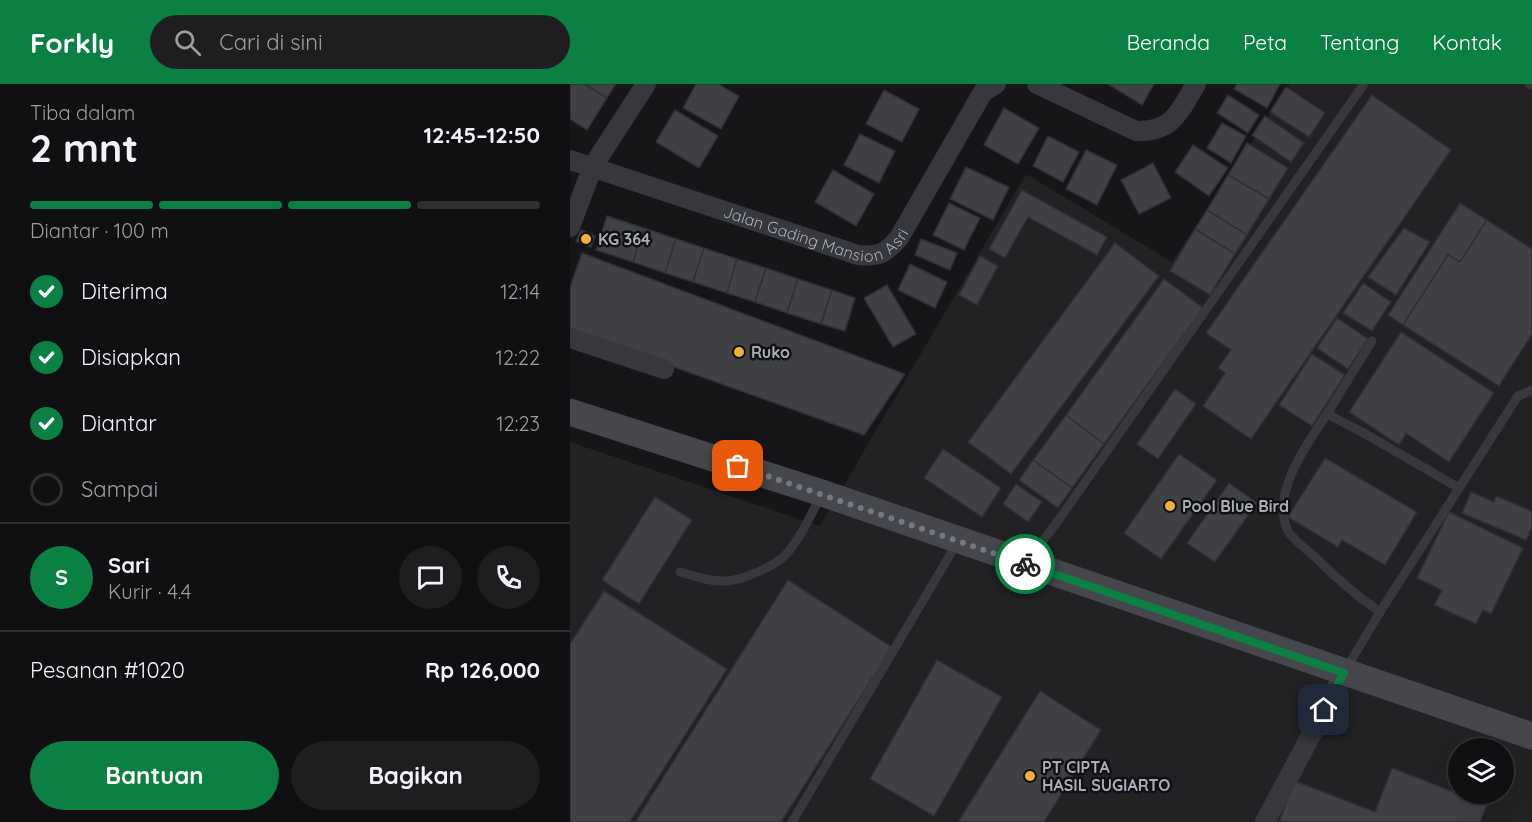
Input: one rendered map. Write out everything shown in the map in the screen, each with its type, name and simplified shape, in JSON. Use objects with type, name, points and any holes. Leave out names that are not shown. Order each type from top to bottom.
[{"type":"main road","points":[[570,412],[822,493],[1532,736]]},
{"type":"street","points":[[570,227],[593,166],[646,84]]},
{"type":"street","name":"Jalan Gading Mansion Asri","points":[[570,160],[858,255],[873,257],[889,250],[899,238],[983,92],[996,84]]},
{"type":"street","points":[[1037,84],[1136,131],[1151,131],[1163,127],[1175,118],[1196,84]]},
{"type":"street","points":[[570,339],[664,369]]},
{"type":"street","points":[[1265,822],[1344,673]]},
{"type":"lane","points":[[1025,564],[1060,518],[1364,84]]},
{"type":"lane","points":[[1372,341],[1310,439],[1288,481],[1282,506],[1288,532],[1351,592],[1380,612]]},
{"type":"lane","points":[[1344,673],[1380,612],[1518,396],[1532,390]]},
{"type":"lane","points":[[1327,414],[1459,488]]},
{"type":"lane","points":[[680,572],[709,580],[726,581],[737,579],[778,561],[787,554],[804,528],[822,493]]},
{"type":"lane","points":[[792,822],[958,541]]},
{"type":"shaded area","points":[[1290,84],[1532,84],[1532,822],[570,822],[570,442],[820,526],[1026,174],[1172,262]]},
{"type":"building","points":[[570,84],[585,84],[607,98],[587,130],[570,119]]},
{"type":"building","points":[[585,84],[616,84],[607,98]]},
{"type":"building","points":[[696,84],[718,84],[739,96],[721,129],[683,108]]},
{"type":"building","points":[[1108,84],[1154,84],[1142,105]]},
{"type":"building","points":[[1237,84],[1280,84],[1267,108],[1234,89]]},
{"type":"building","points":[[1286,87],[1325,113],[1309,137],[1270,112]]},
{"type":"building","points":[[884,90],[919,109],[902,142],[866,124]]},
{"type":"building","points":[[1228,95],[1259,115],[1248,133],[1217,113]]},
{"type":"building","points":[[1372,95],[1451,150],[1251,439],[1203,406],[1225,373],[1218,368],[1231,350],[1206,333]]},
{"type":"building","points":[[1004,108],[1039,128],[1018,164],[984,145]]},
{"type":"building","points":[[675,110],[718,136],[699,168],[656,142]]},
{"type":"building","points":[[1265,116],[1304,143],[1291,162],[1252,135]]},
{"type":"building","points":[[1222,123],[1246,136],[1231,163],[1207,148]]},
{"type":"building","points":[[860,134],[895,151],[879,183],[844,165]]},
{"type":"building","points":[[1048,136],[1079,152],[1063,182],[1033,166]]},
{"type":"building","points":[[1247,143],[1288,168],[1269,199],[1228,175]]},
{"type":"building","points":[[1193,145],[1228,168],[1209,196],[1175,172]]},
{"type":"building","points":[[1086,150],[1117,165],[1097,205],[1066,189]]},
{"type":"building","points":[[1153,163],[1171,198],[1139,214],[1121,180]]},
{"type":"building","points":[[966,167],[1009,187],[993,220],[950,199]]},
{"type":"building","points":[[833,170],[874,194],[856,226],[815,202]]},
{"type":"building","points":[[1228,175],[1269,199],[1247,235],[1207,210]]},
{"type":"building","points":[[1022,190],[1107,237],[1097,255],[1028,217],[1005,258],[989,249]]},
{"type":"building","points":[[949,203],[980,218],[964,250],[933,235]]},
{"type":"building","points":[[1460,203],[1487,220],[1460,262],[1448,255],[1403,325],[1388,315]]},
{"type":"building","points":[[1207,210],[1247,235],[1235,254],[1195,229]]},
{"type":"building","points":[[607,216],[644,228],[633,262],[596,250]]},
{"type":"building","points":[[1487,220],[1532,249],[1532,334],[1499,386],[1403,325],[1448,255],[1460,262]]},
{"type":"building","points":[[644,228],[676,239],[665,273],[633,262]]},
{"type":"building","points":[[1404,228],[1430,242],[1396,295],[1368,277]]},
{"type":"building","points":[[1195,229],[1235,254],[1210,295],[1170,271]]},
{"type":"building","name":"KG 364","points":[[581,230],[595,236],[591,247],[576,241]]},
{"type":"building","points":[[676,239],[704,248],[693,282],[665,273]]},
{"type":"building","points":[[921,239],[957,253],[950,270],[915,255]]},
{"type":"building","points":[[1115,243],[1159,276],[1011,474],[968,442]]},
{"type":"building","points":[[704,248],[737,259],[727,293],[693,282]]},
{"type":"building","name":"Ruko","points":[[582,253],[905,374],[864,435],[570,330],[570,287]]},
{"type":"building","points":[[980,256],[998,266],[977,305],[959,295]]},
{"type":"building","points":[[737,259],[766,268],[755,302],[727,293]]},
{"type":"building","points":[[910,264],[947,282],[935,308],[898,290]]},
{"type":"building","points":[[766,268],[798,279],[787,313],[755,302]]},
{"type":"building","points":[[798,279],[832,290],[821,324],[787,313]]},
{"type":"building","points":[[1164,279],[1203,308],[1104,444],[1066,415]]},
{"type":"building","points":[[1363,283],[1391,302],[1372,331],[1343,313]]},
{"type":"building","points":[[887,285],[916,334],[893,347],[864,298]]},
{"type":"building","points":[[832,290],[855,298],[845,331],[821,324]]},
{"type":"building","points":[[1337,318],[1368,339],[1348,369],[1317,348]]},
{"type":"building","points":[[1401,332],[1494,393],[1449,462],[1406,433],[1399,445],[1349,412]]},
{"type":"building","points":[[1312,354],[1345,375],[1312,426],[1279,405]]},
{"type":"building","points":[[1175,389],[1196,404],[1158,459],[1137,444]]},
{"type":"building","points":[[1066,415],[1104,444],[1072,488],[1033,460]]},
{"type":"building","points":[[943,449],[1001,488],[982,517],[924,478]]},
{"type":"building","name":"Pool Blue Bird","points":[[1179,454],[1217,480],[1161,559],[1124,533]]},
{"type":"building","points":[[1325,458],[1417,512],[1385,565],[1342,540],[1338,547],[1288,517]]},
{"type":"building","points":[[1033,460],[1072,488],[1058,508],[1019,480]]},
{"type":"building","points":[[1229,483],[1257,503],[1215,562],[1187,543]]},
{"type":"building","points":[[1016,484],[1042,502],[1028,522],[1003,504]]},
{"type":"building","points":[[1471,492],[1494,502],[1496,496],[1532,511],[1532,527],[1526,540],[1462,513]]},
{"type":"building","points":[[655,497],[692,520],[639,604],[602,580]]},
{"type":"building","points":[[1449,512],[1523,548],[1491,614],[1483,610],[1476,624],[1434,605],[1442,590],[1417,578]]},
{"type":"building","points":[[788,580],[892,647],[781,822],[635,822]]},
{"type":"building","points":[[604,591],[727,669],[630,822],[570,822],[570,644]]},
{"type":"building","points":[[937,660],[1002,697],[934,816],[870,779]]},
{"type":"building","name":"PT CIPTA HASIL SUGIARTO","points":[[1040,691],[1101,730],[1044,822],[958,822]]},
{"type":"building","points":[[1392,768],[1448,790],[1448,804],[1487,805],[1480,822],[1279,822],[1295,781],[1375,812]]},
{"type":"way so far","points":[[738,466],[1025,564]]},
{"type":"place","name":"KG 364","points":[[586,239]]},
{"type":"place","name":"Ruko","points":[[739,352]]},
{"type":"place","name":"Pool Blue Bird","points":[[1170,506]]},
{"type":"place","name":"PT CIPTA HASIL SUGIARTO","points":[[1030,776]]},
{"type":"route","points":[[1025,564],[1344,673],[1324,710]]}]
